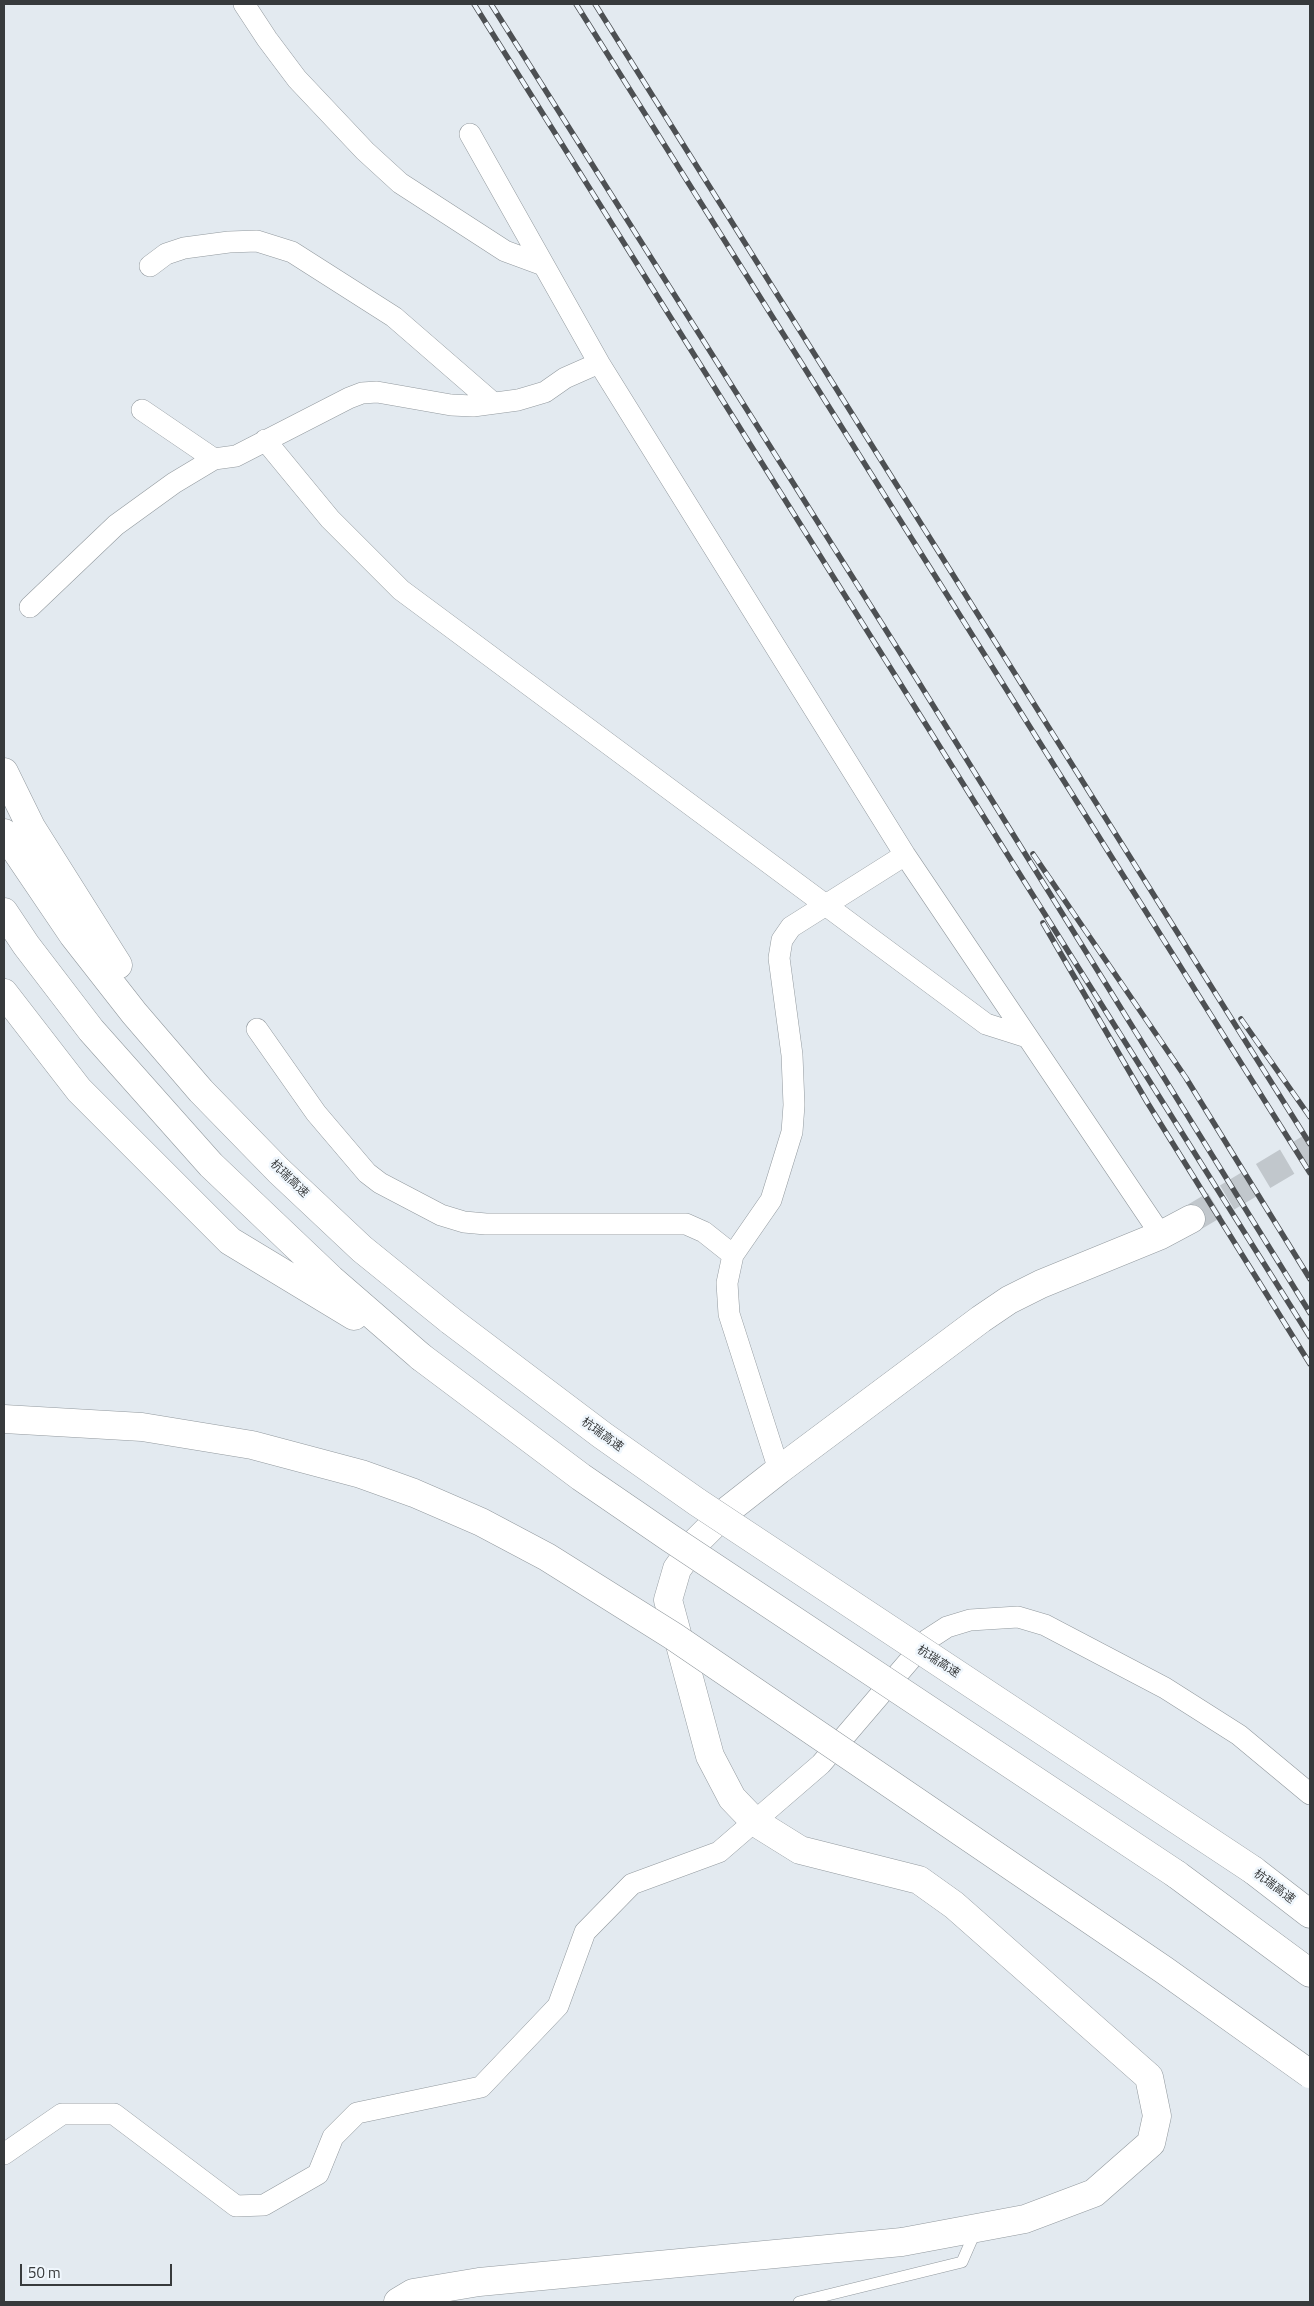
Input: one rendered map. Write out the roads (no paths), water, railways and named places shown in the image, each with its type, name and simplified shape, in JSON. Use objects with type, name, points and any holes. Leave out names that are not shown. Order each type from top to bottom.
[{"type":"main road","points":[[4,772],[31,827],[92,926],[202,1091]]},
{"type":"main road","name":"杭瑞高速","points":[[4,833],[73,935],[134,1013],[202,1091],[279,1171],[362,1249],[451,1321],[602,1435],[697,1502],[1253,1870],[1310,1914]]},
{"type":"main road","points":[[4,912],[26,945],[91,1030],[211,1165],[331,1279],[422,1357],[581,1477],[1176,1874],[1310,1973]]},
{"type":"main road","points":[[4,993],[80,1090],[230,1240],[422,1357]]},
{"type":"main road","points":[[398,2302],[413,2293],[479,2282],[902,2242],[1025,2219],[1094,2193],[1151,2143],[1157,2116],[1149,2078],[954,1905],[919,1880],[800,1850],[755,1822],[732,1798],[710,1756],[668,1600],[678,1569],[697,1541],[728,1510],[779,1470],[1009,1300],[1041,1284],[1161,1235],[1191,1220]]},
{"type":"main road","points":[[4,1419],[142,1426],[252,1445],[361,1474],[414,1493],[481,1522],[555,1562],[673,1636],[1148,1959],[1310,2074]]},
{"type":"street","points":[[244,4],[297,79],[365,151],[400,183],[505,250],[543,264]]},
{"type":"street","points":[[470,134],[599,363],[905,855],[1161,1235]]},
{"type":"street","points":[[150,266],[166,254],[184,248],[229,242],[257,241],[292,252],[394,317],[492,402]]},
{"type":"street","points":[[30,607],[116,525],[145,502],[214,459],[236,456],[362,393],[377,392],[473,406],[518,400],[544,392],[565,378],[599,363]]},
{"type":"street","points":[[142,410],[214,459]]},
{"type":"street","points":[[265,440],[330,519],[400,590],[986,1024],[1027,1037]]},
{"type":"street","points":[[779,1470],[729,1314],[727,1282],[733,1256],[771,1200],[792,1132],[794,1105],[792,1055],[779,958],[782,940],[791,927],[905,855]]},
{"type":"street","points":[[257,1029],[316,1112],[367,1173],[380,1183],[441,1215],[464,1222],[486,1224],[686,1224],[704,1232],[733,1256]]},
{"type":"street","points":[[4,2154],[62,2114],[114,2114],[236,2206],[264,2206],[318,2174],[333,2138],[357,2113],[481,2087],[558,2006],[585,1932],[632,1884],[719,1852],[822,1764],[928,1640],[947,1627],[970,1620],[1018,1617],[1044,1625],[1165,1688],[1239,1735],[1310,1794]]},
{"type":"lane","points":[[799,2302],[962,2262],[977,2228]]},
{"type":"tunnel","points":[[1191,1219],[1310,1148]]},
{"type":"railway","points":[[474,4],[1310,1337]]},
{"type":"railway","points":[[491,4],[913,673],[1310,1313]]},
{"type":"railway","points":[[576,4],[1310,1173]]},
{"type":"railway","points":[[595,4],[1310,1144]]},
{"type":"railway","points":[[1033,854],[1186,1078],[1310,1279]]},
{"type":"railway","points":[[1043,923],[1147,1102],[1310,1364]]},
{"type":"railway","points":[[1241,1019],[1310,1117]]}]
